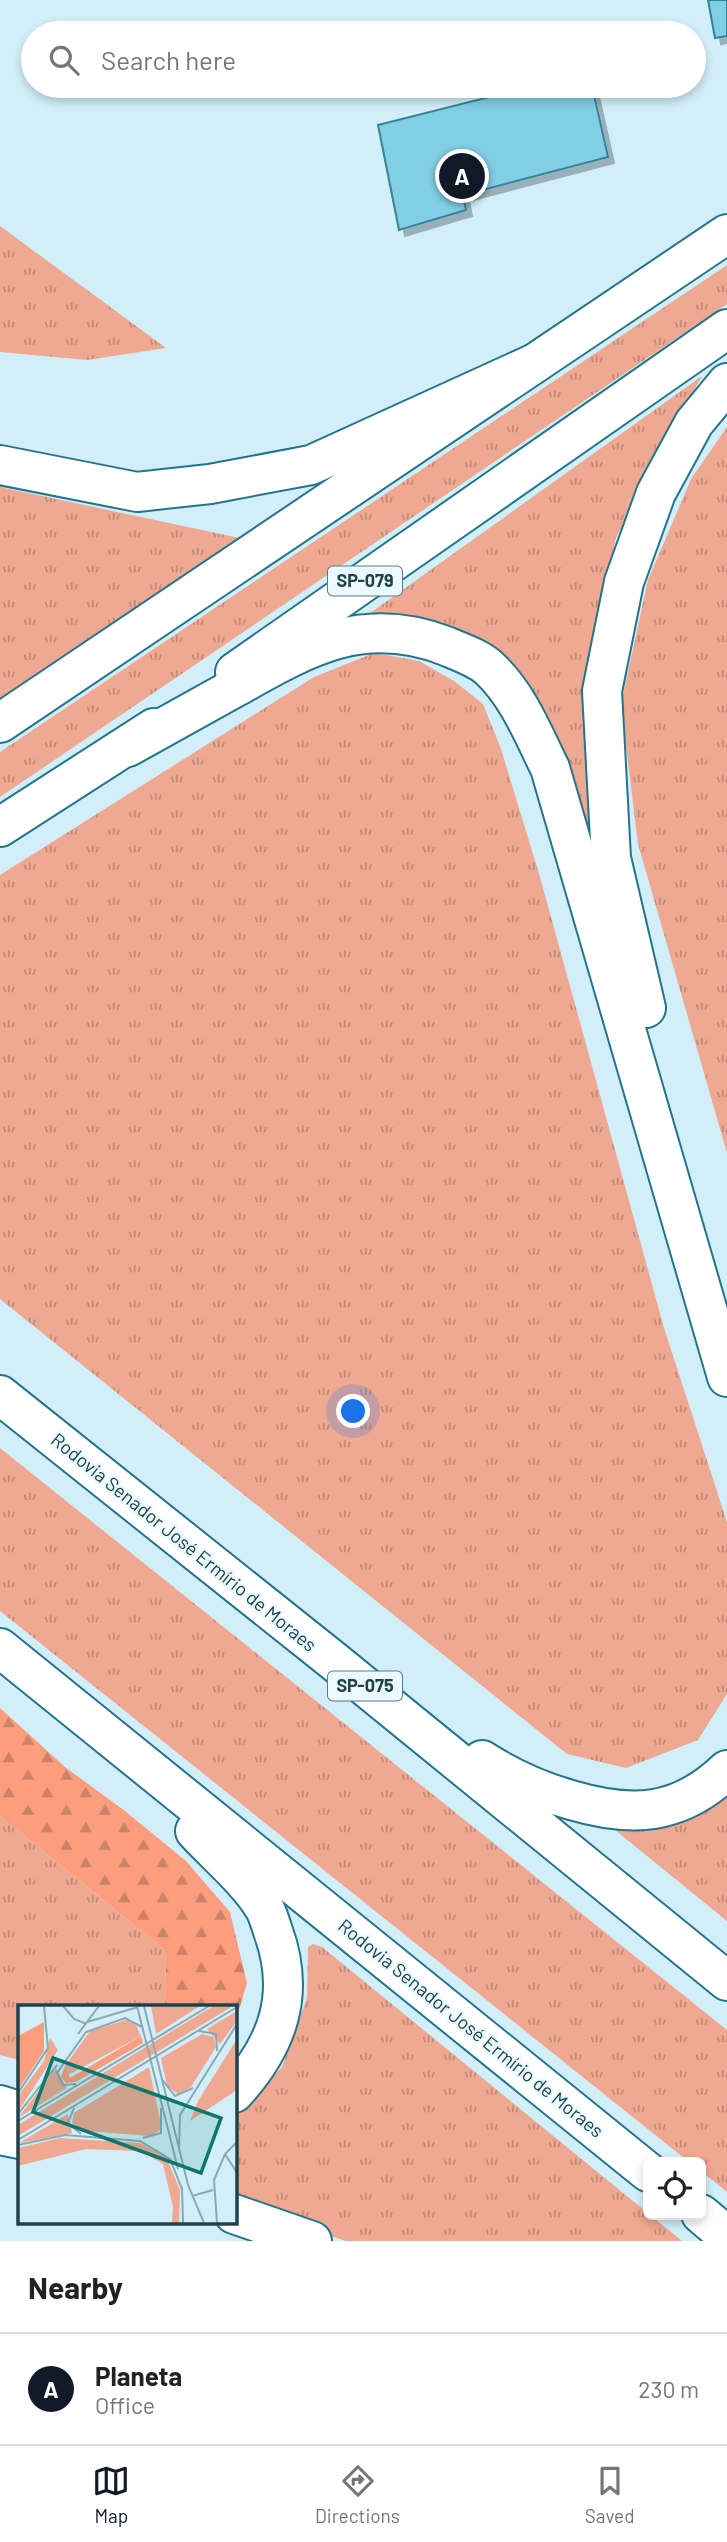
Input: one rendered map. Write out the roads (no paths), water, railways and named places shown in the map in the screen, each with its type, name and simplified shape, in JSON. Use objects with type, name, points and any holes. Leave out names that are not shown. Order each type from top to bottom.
[{"type":"main road","points":[[0,723],[727,234]]},
{"type":"main road","name":"SP-079","points":[[0,827],[128,747],[727,329]]},
{"type":"main road","points":[[0,465],[137,492],[210,484],[311,465],[533,363]]},
{"type":"main road","points":[[727,383],[694,423],[656,493],[624,582],[602,691],[611,858],[666,1098],[727,1303]]},
{"type":"main road","points":[[128,747],[296,653],[332,639],[374,632],[423,637],[461,652],[488,668],[519,705],[550,768],[727,1377]]},
{"type":"main road","name":"Rodovia Senador José Ermírio de Moraes","points":[[0,1395],[335,1662],[727,1981]]},
{"type":"main road","name":"Rodovia Senador José Ermírio de Moraes","points":[[0,1648],[643,2168]]},
{"type":"main road","points":[[335,1662],[507,1776],[552,1794],[605,1810],[631,1812],[658,1809],[685,1800],[710,1787],[727,1770]]},
{"type":"main road","points":[[74,1707],[240,1878],[264,1907],[279,1948],[284,1980],[282,2010],[261,2060],[236,2091]]},
{"type":"main road","points":[[0,2105],[18,2110]]},
{"type":"main road","points":[[0,2135],[18,2139]]},
{"type":"main road","points":[[236,2215],[312,2241]]},
{"type":"main road","points":[[706,2218],[727,2235]]},
{"type":"place","name":"Planeta","points":[[462,176]]}]
